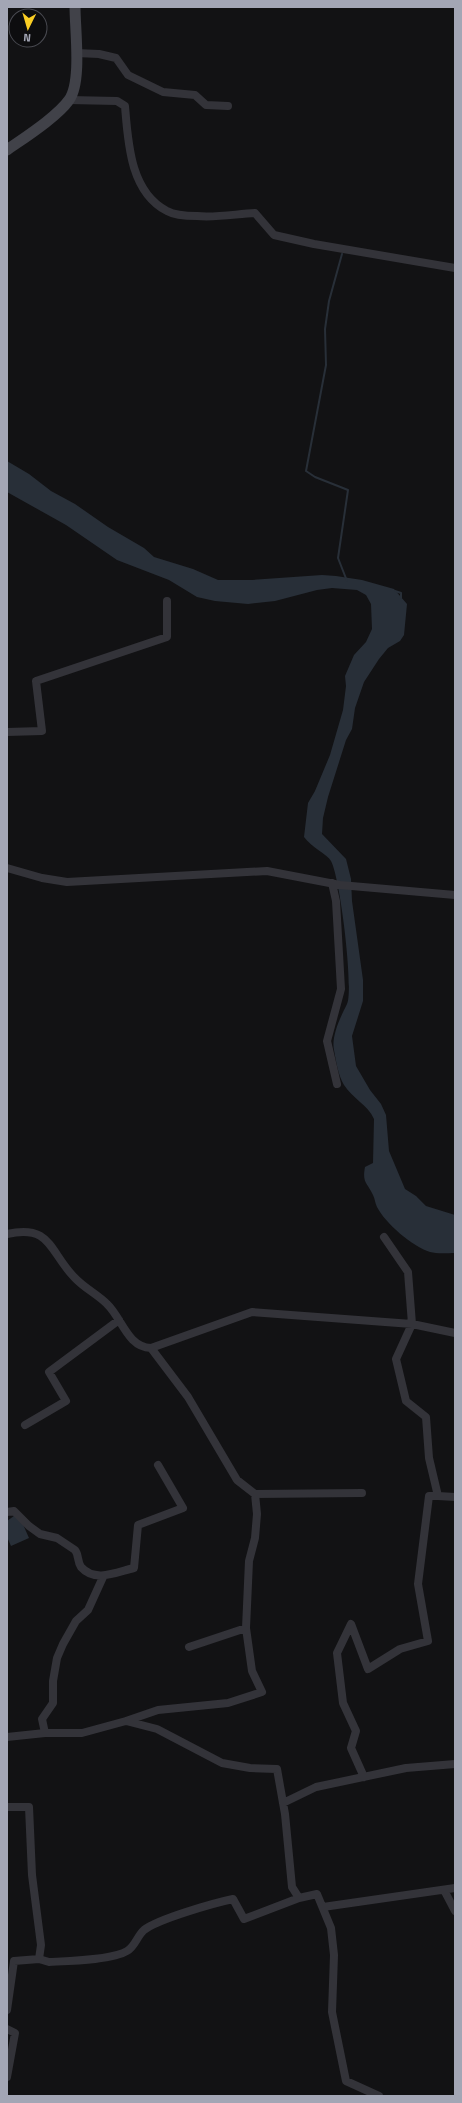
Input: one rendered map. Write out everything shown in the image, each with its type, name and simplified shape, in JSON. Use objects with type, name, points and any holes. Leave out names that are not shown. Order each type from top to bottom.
[{"type":"main road","points":[[7,150],[62,109],[69,100],[75,85],[75,7]]},
{"type":"street","points":[[76,53],[99,54],[116,58],[128,75],[163,92],[195,96],[206,106],[228,106]]},
{"type":"street","points":[[69,100],[118,101],[125,106],[127,129],[135,172],[147,196],[168,211],[198,217],[255,213],[274,235],[314,244],[455,268]]},
{"type":"street","points":[[7,732],[42,731],[36,681],[166,637],[167,601]]},
{"type":"street","points":[[7,868],[42,878],[67,882],[266,871],[343,885],[455,895]]},
{"type":"street","points":[[332,883],[336,901],[341,989],[327,1041],[337,1084]]},
{"type":"street","points":[[7,1234],[27,1230],[45,1239],[73,1276],[108,1304],[131,1338],[145,1347],[151,1348],[252,1312],[412,1324],[455,1333]]},
{"type":"street","points":[[384,1237],[408,1272],[412,1324],[396,1359],[406,1401],[426,1417],[429,1458],[438,1496]]},
{"type":"street","points":[[25,1425],[66,1401],[50,1372],[119,1320]]},
{"type":"street","points":[[151,1348],[188,1397],[237,1480],[255,1494],[362,1493]]},
{"type":"street","points":[[7,1512],[14,1510],[29,1526],[40,1534],[57,1538],[75,1550],[78,1562],[86,1571],[103,1576],[134,1568],[138,1525],[183,1508],[158,1465]]},
{"type":"street","points":[[7,1737],[45,1733],[82,1733],[126,1721],[158,1710],[228,1703],[262,1692],[252,1671],[246,1628],[249,1561],[255,1538],[257,1514],[255,1494]]},
{"type":"street","points":[[364,1777],[351,1748],[356,1731],[343,1703],[337,1653],[351,1624],[368,1669],[400,1649],[428,1641],[418,1584],[429,1496],[455,1497]]},
{"type":"street","points":[[45,1733],[42,1719],[53,1703],[53,1681],[57,1658],[76,1621],[88,1610],[103,1576]]},
{"type":"street","points":[[189,1647],[246,1628]]},
{"type":"street","points":[[126,1721],[157,1729],[222,1763],[250,1768],[277,1769],[283,1803],[292,1887],[299,1898]]},
{"type":"street","points":[[283,1803],[316,1787],[406,1768],[455,1764]]},
{"type":"street","points":[[7,1807],[29,1808],[32,1875],[41,1945],[39,1959]]},
{"type":"street","points":[[323,1907],[455,1888]]},
{"type":"street","points":[[444,1890],[455,1911]]},
{"type":"street","points":[[7,2010],[14,1961],[39,1959],[49,1962],[117,1955],[128,1951],[138,1936],[146,1929],[190,1912],[234,1899],[244,1919],[299,1898],[318,1894],[331,1928],[334,1955],[332,2012],[346,2081],[379,2096]]},
{"type":"street","points":[[7,2029],[15,2034],[7,2077]]},
{"type":"shaded area","points":[[7,461],[29,474],[51,491],[75,504],[108,527],[144,548],[154,557],[193,569],[218,580],[252,580],[322,575],[336,576],[362,580],[394,589],[407,604],[404,635],[400,641],[388,648],[364,682],[355,708],[352,729],[346,740],[328,797],[323,818],[322,834],[346,859],[351,879],[352,901],[363,980],[363,1001],[352,1036],[356,1066],[370,1090],[381,1104],[386,1115],[389,1151],[405,1189],[416,1196],[426,1206],[455,1215],[455,1253],[430,1252],[416,1245],[400,1234],[386,1220],[376,1206],[373,1195],[366,1182],[364,1176],[365,1167],[373,1163],[374,1119],[368,1110],[347,1090],[344,1085],[340,1077],[333,1044],[335,1032],[347,1004],[349,994],[349,978],[342,909],[335,871],[331,861],[304,837],[308,803],[315,791],[330,755],[343,710],[346,686],[345,676],[354,655],[366,642],[372,629],[371,604],[366,595],[357,590],[332,588],[317,590],[275,601],[248,604],[215,601],[197,597],[169,580],[117,560],[66,525],[7,492]]},
{"type":"shaded area","points":[[18,1513],[29,1538],[11,1546],[7,1537],[7,1521]]},
{"type":"waterway","points":[[342,254],[329,301],[325,329],[326,365],[306,471],[315,477],[348,490],[338,558],[347,581]]},
{"type":"waterway","points":[[395,591],[401,593],[401,598]]}]
